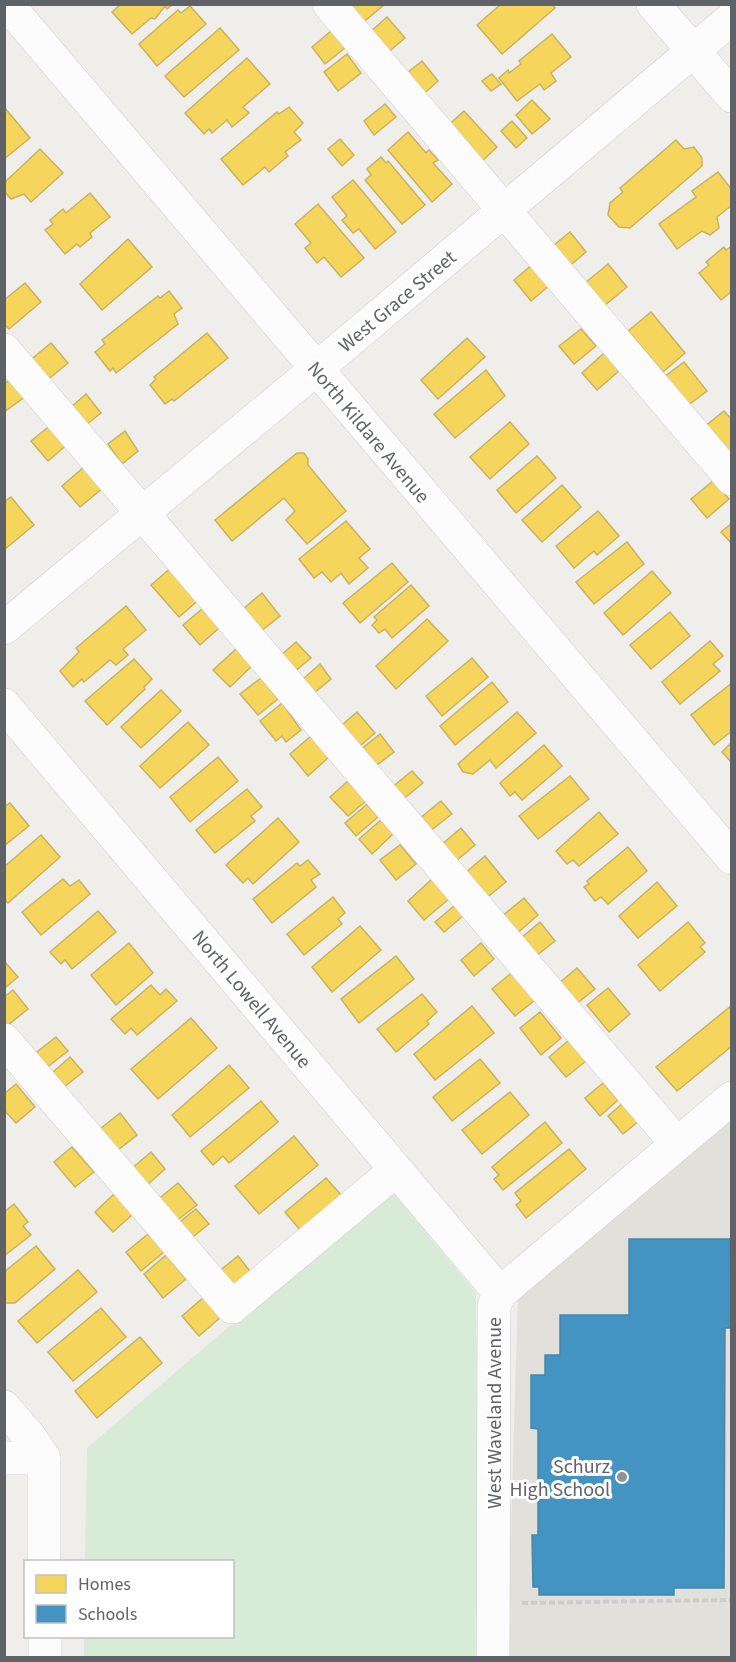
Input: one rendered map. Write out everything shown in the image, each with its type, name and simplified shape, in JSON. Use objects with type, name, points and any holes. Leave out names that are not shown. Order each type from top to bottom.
[{"type":"street","name":"North Kildare Avenue","points":[[7,4],[732,858]]},
{"type":"street","points":[[329,4],[732,479]]},
{"type":"street","points":[[654,4],[732,96]]},
{"type":"street","name":"West Grace Street","points":[[4,628],[316,369],[732,18]]},
{"type":"street","points":[[4,350],[677,1144]]},
{"type":"street","name":"North Lowell Avenue","points":[[4,705],[500,1293]]},
{"type":"street","points":[[4,1040],[232,1307],[396,1170]]},
{"type":"street","name":"West Waveland Avenue","points":[[493,1658],[494,1306],[500,1293],[732,1098]]},
{"type":"street","points":[[4,1407],[44,1458],[44,1560]]},
{"type":"street","points":[[4,1458],[44,1458]]},
{"type":"street","points":[[45,1638],[45,1658]]},
{"type":"path","points":[[514,1604],[732,1600]]},
{"type":"shaded area","name":"Schurz High School","points":[[731,1117],[731,1657],[507,1658],[518,1296]]},
{"type":"green space","points":[[390,1189],[476,1293],[478,1657],[84,1658],[84,1638],[234,1638],[234,1560],[85,1560],[87,1448]]},
{"type":"building: Homes","points":[[121,4],[173,4],[167,9],[165,6],[155,19],[151,18],[132,34],[112,12]]},
{"type":"building: Homes","points":[[343,4],[385,4],[360,25]]},
{"type":"building: Homes","points":[[501,4],[552,4],[555,8],[502,54],[477,25]]},
{"type":"building: Homes","points":[[190,6],[206,24],[157,66],[139,44],[178,10],[181,13]]},
{"type":"building: Homes","points":[[387,17],[405,38],[385,55],[368,34]]},
{"type":"building: Homes","points":[[220,28],[239,50],[184,97],[165,76]]},
{"type":"building: Homes","points":[[331,31],[345,48],[325,64],[312,47]]},
{"type":"building: Homes","points":[[552,34],[571,57],[551,73],[556,81],[544,90],[540,84],[517,101],[499,78],[508,70],[509,73],[521,64],[519,61]]},
{"type":"building: Homes","points":[[347,54],[361,73],[338,91],[324,72]]},
{"type":"building: Homes","points":[[247,58],[270,84],[243,107],[249,113],[232,127],[227,120],[212,133],[209,129],[204,134],[185,113]]},
{"type":"building: Homes","points":[[422,61],[438,81],[420,97],[402,77]]},
{"type":"building: Homes","points":[[492,74],[501,84],[491,91],[482,81]]},
{"type":"building: Homes","points":[[532,100],[550,119],[532,134],[516,115]]},
{"type":"building: Homes","points":[[385,104],[396,117],[374,135],[364,121]]},
{"type":"building: Homes","points":[[4,107],[30,138],[4,159]]},
{"type":"building: Homes","points":[[289,107],[303,123],[294,132],[301,140],[285,152],[288,156],[269,172],[265,167],[243,185],[221,159],[277,112],[279,114]]},
{"type":"building: Homes","points":[[464,111],[497,147],[477,166],[444,129]]},
{"type":"building: Homes","points":[[512,121],[527,138],[516,148],[501,131]]},
{"type":"building: Homes","points":[[408,132],[426,153],[429,150],[438,160],[433,163],[452,184],[432,202],[388,150]]},
{"type":"building: Homes","points":[[340,139],[354,155],[342,166],[328,149]]},
{"type":"building: Homes","points":[[676,140],[684,149],[694,147],[702,158],[702,166],[630,228],[619,227],[608,215],[610,203],[623,192],[620,188]]},
{"type":"building: Homes","points":[[40,149],[63,173],[31,202],[24,194],[11,199],[4,191],[4,183]]},
{"type":"building: Homes","points":[[381,157],[386,163],[388,161],[425,205],[402,224],[365,180],[371,175],[367,169]]},
{"type":"building: Homes","points":[[718,172],[732,190],[732,205],[717,217],[719,228],[710,235],[702,231],[677,249],[659,224],[696,197],[692,191]]},
{"type":"building: Homes","points":[[353,180],[396,232],[375,249],[359,229],[353,233],[342,220],[347,216],[332,197]]},
{"type":"building: Homes","points":[[90,193],[110,217],[90,233],[92,237],[80,247],[77,244],[65,254],[45,230],[53,224],[50,220],[63,209],[66,213]]},
{"type":"building: Homes","points":[[318,204],[364,258],[341,277],[324,257],[317,263],[305,248],[311,243],[295,224]]},
{"type":"building: Homes","points":[[570,232],[586,252],[566,269],[549,249]]},
{"type":"building: Homes","points":[[128,239],[152,267],[102,310],[80,284]]},
{"type":"building: Homes","points":[[732,246],[732,291],[721,300],[699,273],[709,265],[706,262],[724,247],[726,250]]},
{"type":"building: Homes","points":[[533,264],[550,285],[531,301],[514,280]]},
{"type":"building: Homes","points":[[608,264],[627,287],[604,306],[585,283]]},
{"type":"building: Homes","points":[[25,283],[41,302],[9,329],[4,324],[4,300]]},
{"type":"building: Homes","points":[[169,291],[182,308],[174,314],[178,324],[116,373],[113,368],[110,371],[95,352],[105,344],[102,340],[158,296],[160,298]]},
{"type":"building: Homes","points":[[651,312],[685,353],[663,372],[628,331]]},
{"type":"building: Homes","points":[[581,329],[596,346],[574,364],[559,346]]},
{"type":"building: Homes","points":[[207,333],[228,358],[174,401],[172,399],[165,404],[150,385],[156,379],[154,377]]},
{"type":"building: Homes","points":[[467,338],[485,357],[438,399],[421,380]]},
{"type":"building: Homes","points":[[51,343],[68,363],[45,382],[28,362]]},
{"type":"building: Homes","points":[[604,353],[619,371],[597,390],[582,373]]},
{"type":"building: Homes","points":[[684,362],[707,391],[687,406],[664,377]]},
{"type":"building: Homes","points":[[486,370],[505,396],[455,438],[434,414]]},
{"type":"building: Homes","points":[[12,378],[26,396],[4,412],[4,384]]},
{"type":"building: Homes","points":[[86,394],[101,413],[86,425],[71,407]]},
{"type":"building: Homes","points":[[724,411],[732,420],[732,459],[699,431]]},
{"type":"building: Homes","points":[[510,422],[529,444],[490,479],[470,457]]},
{"type":"building: Homes","points":[[52,424],[68,444],[48,461],[31,441]]},
{"type":"building: Homes","points":[[125,431],[138,451],[122,464],[108,444]]},
{"type":"building: Homes","points":[[297,453],[304,453],[308,459],[308,465],[346,511],[307,544],[286,520],[295,511],[284,498],[232,541],[215,520]]},
{"type":"building: Homes","points":[[537,456],[556,478],[516,513],[497,490]]},
{"type":"building: Homes","points":[[85,466],[103,488],[80,507],[62,486]]},
{"type":"building: Homes","points":[[713,481],[729,499],[707,518],[691,499]]},
{"type":"building: Homes","points":[[562,485],[581,507],[542,542],[522,520]]},
{"type":"building: Homes","points":[[11,497],[34,525],[4,550],[4,502]]},
{"type":"building: Homes","points":[[598,511],[619,536],[597,555],[594,551],[574,568],[556,546]]},
{"type":"building: Homes","points":[[346,521],[370,549],[359,558],[368,568],[349,584],[341,573],[331,582],[322,572],[314,578],[299,559]]},
{"type":"building: Homes","points":[[732,523],[732,544],[721,532]]},
{"type":"building: Homes","points":[[627,542],[644,564],[594,604],[576,582]]},
{"type":"building: Homes","points":[[392,563],[408,582],[360,623],[343,603]]},
{"type":"building: Homes","points":[[172,567],[200,599],[179,617],[151,585]]},
{"type":"building: Homes","points":[[652,571],[671,593],[623,635],[604,613]]},
{"type":"building: Homes","points":[[411,585],[429,606],[392,638],[385,629],[379,633],[372,625],[377,620],[374,617]]},
{"type":"building: Homes","points":[[262,593],[280,616],[261,631],[243,609]]},
{"type":"building: Homes","points":[[126,606],[146,630],[123,649],[128,655],[116,665],[110,660],[84,682],[82,679],[73,687],[60,671],[79,652],[76,648]]},
{"type":"building: Homes","points":[[202,609],[219,628],[200,645],[183,625]]},
{"type":"building: Homes","points":[[670,612],[690,636],[651,669],[630,645]]},
{"type":"building: Homes","points":[[427,619],[448,641],[396,689],[376,666]]},
{"type":"building: Homes","points":[[710,641],[723,656],[713,664],[720,671],[680,704],[662,682]]},
{"type":"building: Homes","points":[[296,642],[311,658],[294,672],[280,656]]},
{"type":"building: Homes","points":[[236,649],[252,666],[230,687],[213,670]]},
{"type":"building: Homes","points":[[472,658],[488,677],[442,716],[426,696]]},
{"type":"building: Homes","points":[[134,659],[152,679],[144,687],[145,689],[107,725],[85,701]]},
{"type":"building: Homes","points":[[320,664],[331,679],[314,693],[303,679]]},
{"type":"building: Homes","points":[[261,678],[278,699],[258,715],[240,694]]},
{"type":"building: Homes","points":[[492,682],[508,702],[455,745],[440,726]]},
{"type":"building: Homes","points":[[732,683],[732,731],[714,745],[691,715]]},
{"type":"building: Homes","points":[[161,690],[181,711],[141,748],[121,727]]},
{"type":"building: Homes","points":[[282,703],[301,730],[286,742],[282,736],[276,741],[260,721]]},
{"type":"building: Homes","points":[[357,712],[375,733],[354,751],[336,730]]},
{"type":"building: Homes","points":[[517,712],[536,733],[496,768],[490,760],[473,774],[463,772],[458,764]]},
{"type":"building: Homes","points":[[188,722],[209,745],[160,788],[140,766]]},
{"type":"building: Homes","points":[[380,734],[394,752],[373,768],[360,750]]},
{"type":"building: Homes","points":[[311,736],[329,757],[308,776],[290,754]]},
{"type":"building: Homes","points":[[732,742],[732,763],[722,752]]},
{"type":"building: Homes","points":[[544,745],[562,766],[522,800],[515,792],[510,796],[500,783]]},
{"type":"building: Homes","points":[[218,757],[238,781],[190,822],[170,797]]},
{"type":"building: Homes","points":[[412,771],[423,783],[402,800],[391,788]]},
{"type":"building: Homes","points":[[570,776],[589,799],[538,839],[519,816]]},
{"type":"building: Homes","points":[[348,781],[366,801],[348,816],[330,797]]},
{"type":"building: Homes","points":[[247,789],[262,807],[251,816],[255,821],[215,853],[196,830]]},
{"type":"building: Homes","points":[[441,801],[452,814],[430,831],[420,818]]},
{"type":"building: Homes","points":[[10,803],[29,826],[4,846],[4,807]]},
{"type":"building: Homes","points":[[367,804],[378,817],[356,836],[345,823]]},
{"type":"building: Homes","points":[[599,812],[618,834],[579,866],[573,860],[567,864],[556,851]]},
{"type":"building: Homes","points":[[278,818],[299,842],[253,884],[248,878],[243,883],[226,865]]},
{"type":"building: Homes","points":[[381,820],[393,834],[372,854],[359,839]]},
{"type":"building: Homes","points":[[461,828],[475,845],[456,861],[441,845]]},
{"type":"building: Homes","points":[[41,835],[60,857],[8,903],[4,899],[4,867]]},
{"type":"building: Homes","points":[[400,845],[416,864],[396,880],[380,860]]},
{"type":"building: Homes","points":[[628,847],[647,871],[608,904],[601,897],[595,901],[584,887],[589,884],[587,881]]},
{"type":"building: Homes","points":[[485,856],[506,882],[485,899],[464,874]]},
{"type":"building: Homes","points":[[308,860],[320,874],[311,880],[316,887],[272,923],[253,899],[297,863],[300,866]]},
{"type":"building: Homes","points":[[433,878],[450,898],[424,920],[408,901]]},
{"type":"building: Homes","points":[[63,879],[70,886],[79,880],[90,894],[41,935],[22,912]]},
{"type":"building: Homes","points":[[657,882],[677,906],[638,938],[619,916]]},
{"type":"building: Homes","points":[[333,897],[345,913],[338,919],[342,924],[304,955],[287,934]]},
{"type":"building: Homes","points":[[524,898],[538,915],[515,935],[501,917]]},
{"type":"building: Homes","points":[[454,906],[463,916],[444,932],[435,922]]},
{"type":"building: Homes","points":[[98,911],[116,932],[72,969],[65,960],[61,964],[50,952]]},
{"type":"building: Homes","points":[[540,922],[555,941],[536,956],[521,938]]},
{"type":"building: Homes","points":[[688,922],[705,943],[700,947],[705,952],[660,991],[638,965]]},
{"type":"building: Homes","points":[[360,926],[381,950],[332,992],[312,967]]},
{"type":"building: Homes","points":[[129,943],[153,973],[116,1005],[91,975]]},
{"type":"building: Homes","points":[[481,943],[494,959],[474,976],[461,960]]},
{"type":"building: Homes","points":[[396,956],[414,979],[359,1023],[341,999]]},
{"type":"building: Homes","points":[[4,961],[18,977],[6,987],[4,985]]},
{"type":"building: Homes","points":[[577,968],[595,989],[575,1005],[558,984]]},
{"type":"building: Homes","points":[[515,970],[539,997],[515,1016],[492,989]]},
{"type":"building: Homes","points":[[151,985],[160,995],[166,989],[177,1001],[137,1035],[131,1028],[125,1034],[111,1019]]},
{"type":"building: Homes","points":[[608,988],[630,1014],[609,1032],[587,1005]]},
{"type":"building: Homes","points":[[13,990],[28,1009],[8,1025],[4,1021],[4,997]]},
{"type":"building: Homes","points":[[422,994],[437,1012],[427,1021],[429,1024],[396,1052],[377,1029]]},
{"type":"building: Homes","points":[[732,1005],[732,1046],[677,1091],[656,1067]]},
{"type":"building: Homes","points":[[472,1006],[494,1033],[435,1080],[414,1054]]},
{"type":"building: Homes","points":[[540,1012],[561,1038],[541,1055],[520,1028]]},
{"type":"building: Homes","points":[[191,1018],[217,1048],[158,1099],[131,1069]]},
{"type":"building: Homes","points":[[56,1037],[68,1051],[45,1069],[33,1055]]},
{"type":"building: Homes","points":[[569,1040],[586,1061],[566,1077],[549,1057]]},
{"type":"building: Homes","points":[[70,1057],[83,1072],[64,1087],[52,1073]]},
{"type":"building: Homes","points":[[480,1059],[500,1083],[452,1121],[433,1097]]},
{"type":"building: Homes","points":[[229,1065],[249,1088],[190,1137],[172,1115]]},
{"type":"building: Homes","points":[[603,1083],[618,1100],[600,1116],[585,1098]]},
{"type":"building: Homes","points":[[16,1084],[35,1107],[16,1123],[4,1110],[4,1094]]},
{"type":"building: Homes","points":[[510,1092],[529,1115],[482,1154],[462,1130]]},
{"type":"building: Homes","points":[[261,1101],[278,1122],[229,1163],[223,1156],[213,1165],[201,1151]]},
{"type":"building: Homes","points":[[623,1103],[639,1121],[623,1134],[608,1116]]},
{"type":"building: Homes","points":[[120,1113],[137,1135],[113,1154],[95,1133]]},
{"type":"building: Homes","points":[[545,1122],[562,1143],[503,1190],[494,1179],[499,1175],[492,1167]]},
{"type":"building: Homes","points":[[294,1136],[318,1165],[259,1214],[235,1186]]},
{"type":"building: Homes","points":[[72,1147],[94,1172],[75,1187],[54,1162]]},
{"type":"building: Homes","points":[[569,1149],[586,1169],[526,1218],[516,1205],[521,1201],[515,1193]]},
{"type":"building: Homes","points":[[151,1152],[165,1169],[145,1187],[130,1170]]},
{"type":"building: Homes","points":[[326,1178],[343,1197],[301,1231],[285,1212]]},
{"type":"building: Homes","points":[[178,1183],[197,1205],[175,1222],[157,1200]]},
{"type":"building: Homes","points":[[114,1194],[133,1214],[113,1232],[95,1212]]},
{"type":"building: Homes","points":[[14,1204],[28,1222],[23,1226],[31,1235],[4,1256],[4,1212]]},
{"type":"building: Homes","points":[[196,1209],[209,1224],[189,1240],[176,1225]]},
{"type":"building: Homes","points":[[148,1234],[164,1252],[141,1271],[126,1252]]},
{"type":"building: Homes","points":[[36,1246],[55,1269],[15,1303],[4,1303],[4,1272]]},
{"type":"building: Homes","points":[[166,1255],[186,1279],[163,1298],[144,1274]]},
{"type":"building: Homes","points":[[238,1256],[253,1275],[234,1292],[218,1272]]},
{"type":"building: Homes","points":[[78,1270],[97,1292],[37,1343],[18,1321]]},
{"type":"building: Homes","points":[[204,1297],[221,1317],[199,1336],[182,1316]]},
{"type":"building: Homes","points":[[101,1308],[126,1337],[73,1381],[48,1352]]},
{"type":"building: Homes","points":[[140,1337],[162,1363],[97,1418],[75,1391]]},
{"type":"building: Schools","name":"Schurz High School","points":[[629,1239],[730,1239],[732,1328],[725,1328],[724,1588],[674,1588],[674,1595],[539,1595],[539,1587],[533,1587],[532,1535],[538,1535],[538,1429],[531,1428],[531,1375],[545,1375],[545,1355],[560,1355],[560,1315],[629,1315]]},
{"type":"place","name":"Schurz High School","points":[[622,1477]]}]
